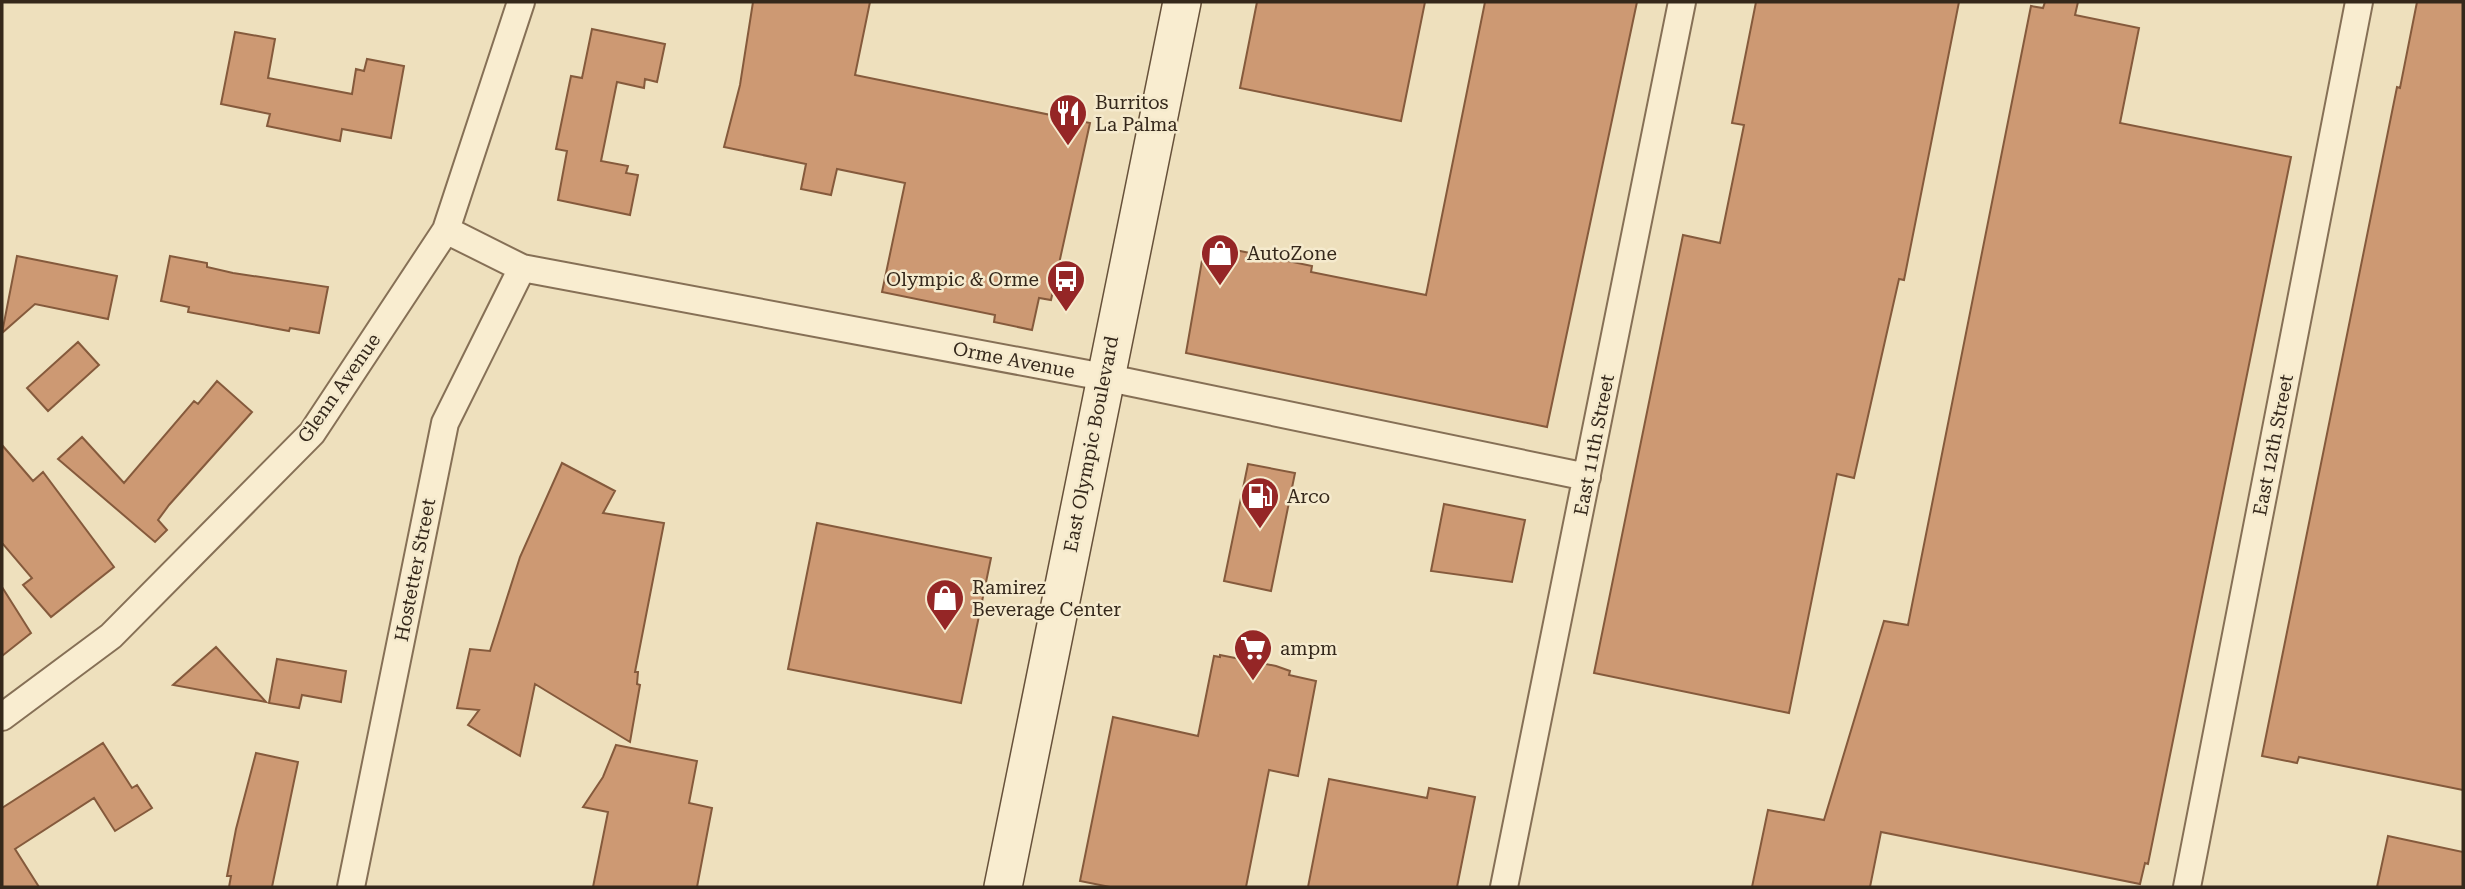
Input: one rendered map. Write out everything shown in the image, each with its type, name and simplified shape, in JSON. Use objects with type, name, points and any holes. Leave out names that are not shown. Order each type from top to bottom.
[{"type":"main road","name":"East Olympic Boulevard","points":[[1003,887],[1104,377],[1182,2]]},
{"type":"street","name":"Glenn Avenue","points":[[2,717],[111,636],[312,433],[446,230],[521,2]]},
{"type":"street","name":"East 11th Street","points":[[1504,887],[1682,2]]},
{"type":"street","name":"East 12th Street","points":[[2187,887],[2359,2]]},
{"type":"street","name":"Orme Avenue","points":[[446,230],[522,268],[1104,377],[1587,477]]},
{"type":"street","name":"Hostetter Street","points":[[351,887],[445,423],[522,268]]},
{"type":"building","points":[[753,2],[870,2],[855,75],[1090,123],[1051,300],[1039,298],[1032,330],[994,322],[995,315],[882,292],[905,183],[837,169],[831,195],[801,189],[806,164],[724,147],[740,85]]},
{"type":"building","points":[[1257,2],[1425,2],[1401,121],[1240,88]]},
{"type":"building","points":[[1485,2],[1637,2],[1547,427],[1186,353],[1204,249],[1220,252],[1221,247],[1312,266],[1311,272],[1426,295]]},
{"type":"building","points":[[1756,2],[1959,2],[1904,280],[1899,279],[1854,478],[1837,474],[1789,713],[1594,673],[1683,235],[1720,243],[1744,125],[1732,123]]},
{"type":"building","points":[[2045,2],[2078,2],[2075,15],[2139,28],[2120,123],[2291,157],[2148,864],[2145,863],[2140,884],[1881,832],[1870,887],[1752,887],[1768,810],[1824,820],[1884,621],[1908,625],[2031,6],[2043,8]]},
{"type":"building","points":[[2417,2],[2463,2],[2463,790],[2299,757],[2297,763],[2262,756],[2397,87],[2400,88]]},
{"type":"building","points":[[592,29],[665,44],[657,82],[645,79],[644,88],[617,82],[601,161],[628,166],[626,173],[638,175],[630,215],[558,200],[567,151],[556,149],[571,76],[582,78]]},
{"type":"building","points":[[235,32],[275,39],[268,78],[352,94],[356,69],[364,71],[367,59],[404,66],[391,138],[342,129],[340,141],[267,126],[270,114],[221,104]]},
{"type":"building","points":[[17,256],[117,276],[108,319],[35,304],[2,333]]},
{"type":"building","points":[[170,256],[207,263],[207,267],[233,273],[328,287],[319,333],[290,328],[289,331],[188,312],[189,307],[161,301]]},
{"type":"building","points":[[78,342],[99,365],[48,411],[27,388]]},
{"type":"building","points":[[217,381],[252,412],[169,505],[158,520],[167,530],[155,542],[58,459],[82,437],[124,483],[194,401],[198,404]]},
{"type":"building","points":[[2,445],[33,481],[43,472],[114,567],[51,617],[23,585],[32,578],[2,543]]},
{"type":"building","points":[[562,463],[615,491],[603,513],[664,523],[635,672],[638,672],[637,684],[640,685],[630,742],[535,684],[520,756],[468,725],[479,710],[457,708],[470,649],[490,651],[520,557]]},
{"type":"building","points":[[1248,464],[1295,473],[1271,591],[1224,581]]},
{"type":"building","points":[[1444,504],[1525,520],[1512,582],[1431,571]]},
{"type":"building","points":[[817,523],[991,558],[961,703],[788,669]]},
{"type":"building","points":[[2,587],[31,633],[2,656]]},
{"type":"building","points":[[216,647],[266,702],[173,685]]},
{"type":"building","points":[[1214,656],[1276,666],[1290,671],[1289,675],[1316,681],[1298,776],[1269,770],[1246,887],[1110,887],[1080,881],[1113,717],[1198,736]]},
{"type":"building","points":[[277,659],[346,671],[341,702],[302,695],[299,708],[269,703]]},
{"type":"building","points":[[103,743],[132,788],[137,785],[152,808],[115,831],[94,798],[15,849],[39,887],[2,887],[2,808]]},
{"type":"building","points":[[616,745],[697,761],[689,803],[712,808],[697,887],[593,887],[608,812],[583,807],[603,777]]},
{"type":"building","points":[[256,753],[298,762],[272,887],[229,887],[231,876],[227,876],[236,829]]},
{"type":"building","points":[[1329,779],[1427,798],[1429,788],[1475,797],[1457,887],[1308,887]]},
{"type":"building","points":[[2388,836],[2463,852],[2463,887],[2377,887]]},
{"type":"place","name":"Burritos La Palma","points":[[1068,147]]},
{"type":"place","name":"AutoZone","points":[[1220,287]]},
{"type":"place","name":"Olympic & Orme","points":[[1066,313]]},
{"type":"place","name":"Arco","points":[[1260,530]]},
{"type":"place","name":"Ramirez Beverage Center","points":[[945,632]]},
{"type":"place","name":"ampm","points":[[1253,682]]}]
